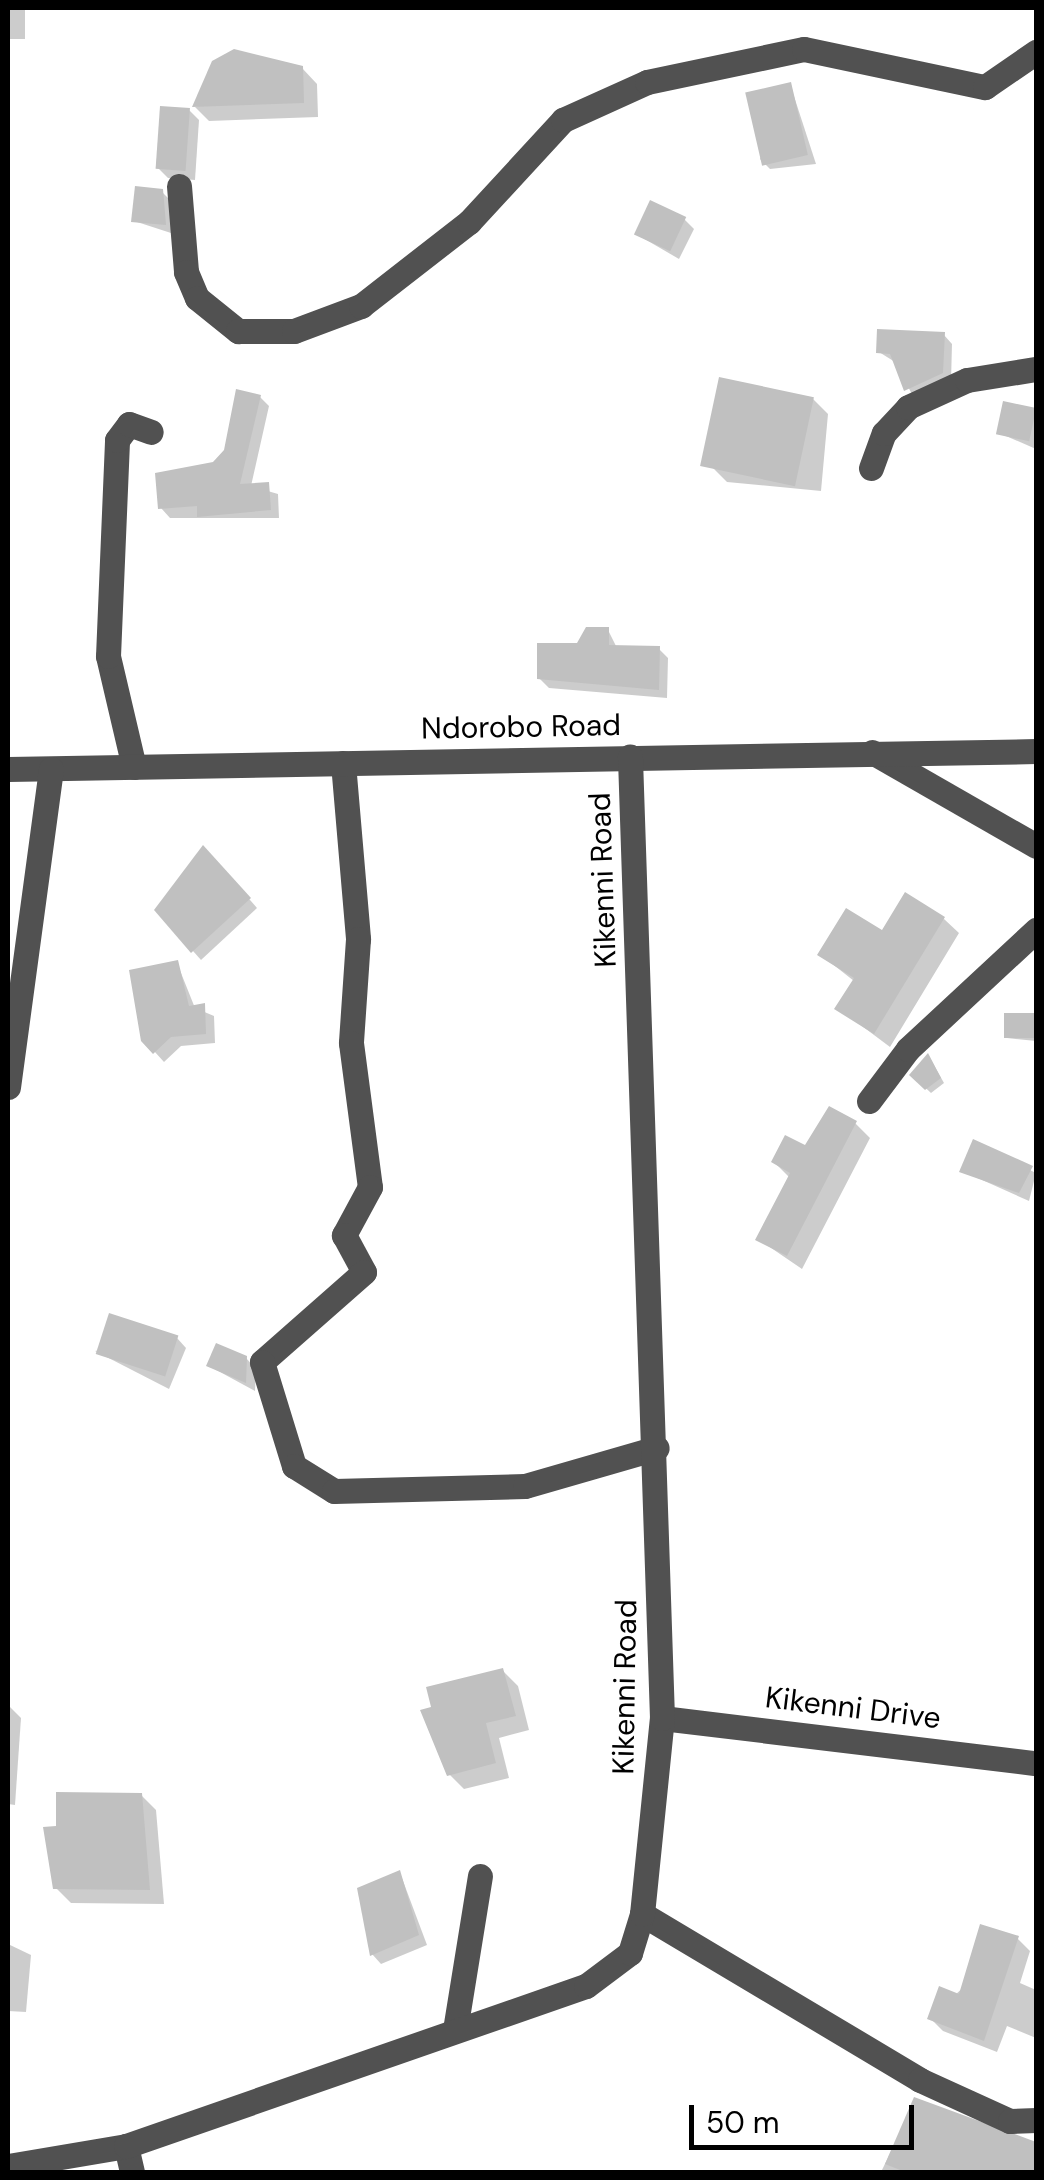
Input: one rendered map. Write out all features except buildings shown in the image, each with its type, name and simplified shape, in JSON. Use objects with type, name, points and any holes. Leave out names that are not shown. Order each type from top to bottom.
[{"type":"street","points":[[179,186],[186,272],[198,298],[238,331],[294,330],[361,306],[469,222],[563,120],[647,82],[804,49],[985,88],[1036,52]]},
{"type":"street","points":[[871,468],[908,407],[967,380],[1036,369]]},
{"type":"street","points":[[134,767],[108,656],[117,440],[135,422],[151,432]]},
{"type":"street","points":[[868,750],[1036,846]]},
{"type":"street","name":"Ndorobo Road","points":[[8,769],[868,750],[1036,750]]},
{"type":"street","name":"Kikenni Road","points":[[8,2166],[126,2146],[613,1970],[642,1914],[662,1718],[658,1448],[630,757]]},
{"type":"street","points":[[343,763],[358,939],[351,1043],[370,1188],[344,1235],[364,1272],[262,1362],[294,1466],[334,1491],[525,1486],[658,1448]]},
{"type":"street","points":[[8,1087],[51,768]]},
{"type":"street","points":[[869,1101],[908,1049],[1036,930]]},
{"type":"street","name":"Kikenni Drive","points":[[662,1718],[1036,1764]]},
{"type":"street","points":[[455,2030],[480,1876]]},
{"type":"street","points":[[642,1914],[920,2080],[1010,2121],[1036,2120]]},
{"type":"street","points":[[126,2146],[132,2172]]}]
